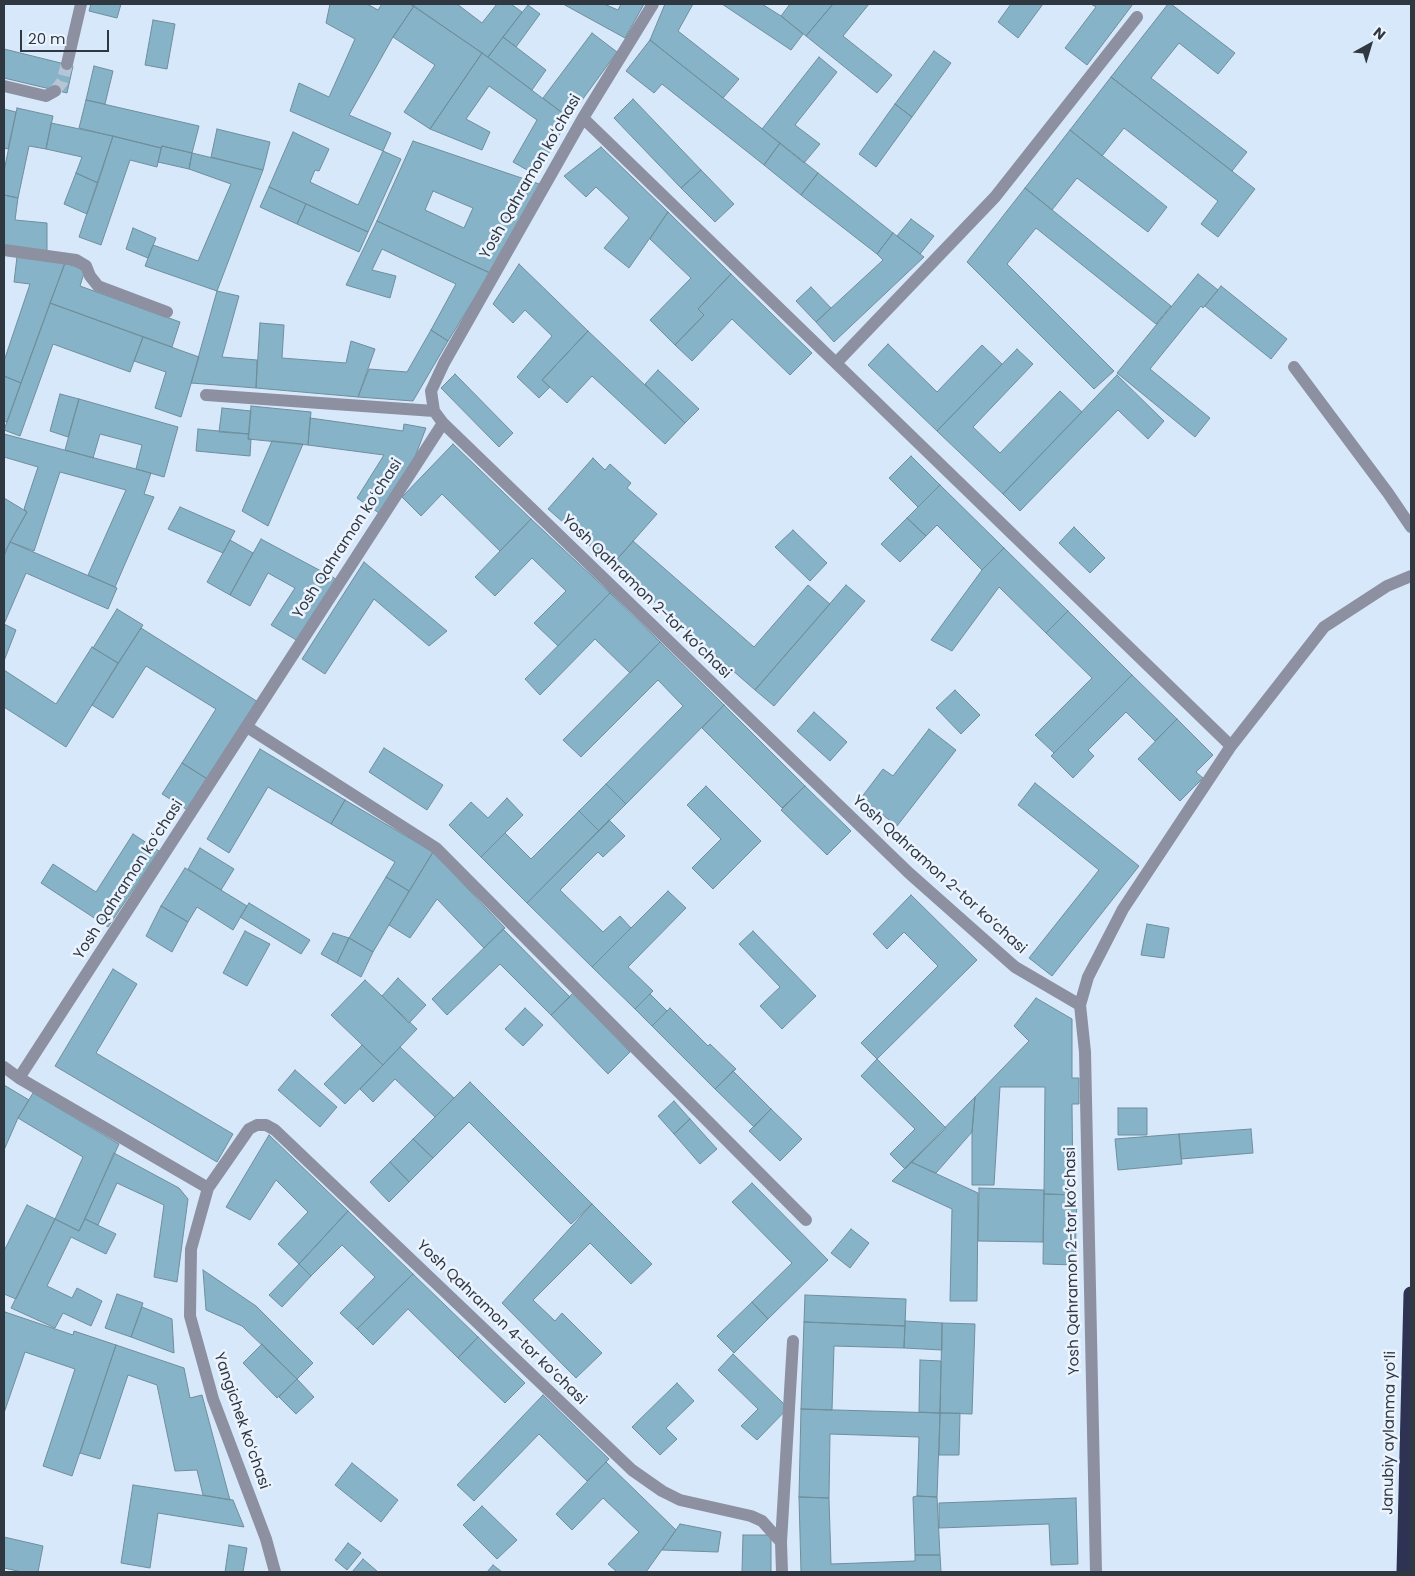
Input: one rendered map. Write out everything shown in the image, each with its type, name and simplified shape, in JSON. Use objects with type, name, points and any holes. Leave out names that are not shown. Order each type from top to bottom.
[{"type":"highway","name":"Janubiy aylanma yoʻli","points":[[1404,1572],[1411,1294]]},
{"type":"street","points":[[67,64],[82,4]]},
{"type":"street","name":"Yosh Qahramon koʻchasi","points":[[434,411],[431,391],[444,363],[583,118],[653,4]]},
{"type":"street","points":[[836,363],[995,197],[1137,17]]},
{"type":"street","points":[[4,86],[46,96],[55,90]]},
{"type":"street","points":[[583,118],[1231,746]]},
{"type":"street","points":[[4,250],[76,260],[86,266],[90,276],[98,286],[167,312]]},
{"type":"street","points":[[1294,366],[1388,493],[1411,528]]},
{"type":"street","points":[[206,395],[434,411],[443,423]]},
{"type":"street","name":"Yosh Qahramon koʻchasi","points":[[19,1078],[443,423]]},
{"type":"street","name":"Yosh Qahramon 2-tor koʼchasi","points":[[443,423],[909,873],[1015,967],[1080,1005],[1085,1052],[1096,1572]]},
{"type":"street","points":[[1080,1005],[1088,977],[1123,908],[1231,746],[1324,627],[1387,586],[1411,576]]},
{"type":"street","points":[[247,728],[436,848],[806,1220]]},
{"type":"street","points":[[4,1067],[19,1078],[208,1188]]},
{"type":"street","name":"Yosh Qahramon 4-tor koʼchasi","points":[[208,1188],[249,1129],[257,1125],[275,1130],[632,1470],[662,1491],[680,1500],[751,1516],[762,1521],[781,1542]]},
{"type":"street","name":"Yangichek koʻchasi","points":[[208,1188],[191,1249],[190,1316],[213,1399],[266,1539],[274,1572]]},
{"type":"street","points":[[782,1572],[781,1542],[793,1341]]},
{"type":"building","points":[[91,4],[121,4],[117,18],[89,11]]},
{"type":"building","points":[[330,4],[367,4],[378,10],[382,4],[410,4],[414,6],[393,37],[349,115],[391,133],[383,151],[290,111],[299,83],[329,97],[355,39],[326,23]]},
{"type":"building","points":[[410,4],[457,4],[482,23],[497,4],[511,4],[522,12],[488,57]]},
{"type":"building","points":[[563,4],[604,4],[618,10],[621,4],[644,4],[625,38]]},
{"type":"building","points":[[665,4],[693,4],[678,31],[739,79],[723,98],[650,40]]},
{"type":"building","points":[[722,4],[762,4],[781,16],[803,34],[791,50]]},
{"type":"building","points":[[790,4],[833,4],[806,36],[781,16]]},
{"type":"building","points":[[833,4],[869,4],[843,36],[892,75],[877,93],[806,36]]},
{"type":"building","points":[[1011,4],[1043,4],[1018,38],[998,22]]},
{"type":"building","points":[[1091,4],[1133,4],[1087,65],[1065,48],[1096,7]]},
{"type":"building","points":[[1168,4],[1171,4],[1235,53],[1218,74],[1179,43],[1151,78],[1247,152],[1232,171],[1111,77]]},
{"type":"building","points":[[528,5],[540,14],[516,47],[503,37]]},
{"type":"building","points":[[414,6],[482,53],[430,129],[404,112],[435,65],[393,37]]},
{"type":"building","points":[[153,20],[175,24],[167,69],[145,65]]},
{"type":"building","points":[[592,33],[617,52],[569,118],[543,98]]},
{"type":"building","points":[[503,37],[546,70],[532,90],[488,57]]},
{"type":"building","points":[[650,40],[780,143],[764,165],[662,84],[654,93],[626,71]]},
{"type":"building","points":[[4,49],[73,66],[67,93],[4,78]]},
{"type":"building","points":[[934,51],[951,63],[912,117],[895,104]]},
{"type":"building","points":[[482,53],[569,118],[536,175],[513,162],[537,120],[489,86],[466,119],[490,132],[482,150],[430,129]]},
{"type":"building","points":[[819,57],[837,72],[795,125],[820,144],[804,163],[762,129]]},
{"type":"building","points":[[94,66],[113,71],[105,104],[86,100]]},
{"type":"building","points":[[1111,77],[1255,189],[1218,237],[1201,224],[1218,201],[1124,128],[1102,156],[1070,130]]},
{"type":"building","points":[[633,99],[701,170],[681,188],[614,118]]},
{"type":"building","points":[[86,100],[199,126],[192,153],[162,146],[161,148],[79,128]]},
{"type":"building","points":[[895,104],[912,117],[876,167],[859,154]]},
{"type":"building","points":[[17,108],[53,116],[46,149],[29,146],[18,198],[4,195],[4,171]]},
{"type":"building","points":[[4,109],[16,112],[8,149],[4,148]]},
{"type":"building","points":[[51,123],[113,136],[98,183],[76,173],[82,157],[46,149]]},
{"type":"building","points":[[217,129],[270,142],[263,170],[211,157]]},
{"type":"building","points":[[1070,130],[1167,207],[1148,232],[1077,178],[1052,210],[1025,188]]},
{"type":"building","points":[[293,132],[329,149],[319,171],[315,170],[310,182],[358,205],[383,151],[401,159],[368,232],[269,187]]},
{"type":"building","points":[[113,136],[161,148],[157,167],[130,160],[101,245],[79,237]]},
{"type":"building","points":[[413,141],[542,185],[490,273],[377,221]],"holes":[[[433,191],[473,208],[464,228],[425,210]]]},
{"type":"building","points":[[780,143],[818,173],[801,195],[764,165]]},
{"type":"building","points":[[162,146],[192,153],[189,169],[158,162]]},
{"type":"building","points":[[601,147],[668,212],[629,268],[604,248],[629,218],[596,187],[586,197],[564,176]]},
{"type":"building","points":[[192,153],[263,170],[217,291],[145,266],[153,245],[198,261],[231,184],[189,169]]},
{"type":"building","points":[[701,170],[734,204],[715,222],[681,188]]},
{"type":"building","points":[[76,173],[98,183],[87,214],[64,204]]},
{"type":"building","points":[[818,173],[893,233],[877,254],[801,195]]},
{"type":"building","points":[[269,187],[306,204],[297,224],[260,207]]},
{"type":"building","points":[[1025,188],[1171,306],[1156,324],[1036,228],[1007,264],[1114,371],[1094,389],[967,262]]},
{"type":"building","points":[[4,195],[18,198],[15,220],[47,223],[47,253],[4,248]]},
{"type":"building","points":[[306,204],[368,232],[359,252],[297,224]]},
{"type":"building","points":[[668,212],[731,274],[698,309],[704,315],[675,345],[650,320],[691,278],[650,239]]},
{"type":"building","points":[[911,219],[934,236],[920,254],[897,236]]},
{"type":"building","points":[[377,221],[490,273],[448,341],[431,330],[456,284],[382,249],[372,270],[396,276],[390,298],[346,285]]},
{"type":"building","points":[[133,228],[156,238],[148,258],[126,249]]},
{"type":"building","points":[[893,233],[924,257],[834,342],[816,322],[883,260],[877,254]]},
{"type":"building","points":[[17,257],[65,263],[21,383],[4,376],[4,361],[30,284],[14,282]]},
{"type":"building","points":[[65,263],[85,270],[80,286],[180,322],[172,347],[50,303]]},
{"type":"building","points":[[519,264],[588,331],[542,380],[550,387],[539,398],[517,377],[552,336],[525,310],[513,323],[493,304]]},
{"type":"building","points":[[731,274],[812,353],[790,375],[732,319],[692,361],[675,345],[704,315],[698,309]]},
{"type":"building","points":[[1198,274],[1218,290],[1203,308],[1201,306],[1150,369],[1210,418],[1195,437],[1117,373]]},
{"type":"building","points":[[1221,286],[1287,339],[1271,359],[1205,306]]},
{"type":"building","points":[[811,287],[831,308],[816,322],[796,301]]},
{"type":"building","points":[[217,291],[239,296],[222,357],[257,360],[256,388],[191,383]]},
{"type":"building","points":[[50,303],[143,337],[130,372],[53,344],[20,436],[4,430]]},
{"type":"building","points":[[260,323],[284,325],[282,358],[346,363],[351,341],[375,349],[358,397],[256,388]]},
{"type":"building","points":[[431,330],[448,341],[413,401],[358,397],[369,369],[407,372]]},
{"type":"building","points":[[588,331],[685,423],[665,444],[592,376],[567,403],[542,380]]},
{"type":"building","points":[[143,337],[199,357],[181,417],[155,408],[166,372],[134,361]]},
{"type":"building","points":[[888,344],[937,392],[982,345],[1002,364],[937,431],[868,365]]},
{"type":"building","points":[[1017,349],[1033,364],[973,427],[1000,453],[1060,391],[1082,412],[1003,494],[937,431]]},
{"type":"building","points":[[658,370],[699,409],[685,423],[645,384]]},
{"type":"building","points":[[455,374],[513,433],[499,447],[441,388]]},
{"type":"building","points":[[1117,375],[1164,421],[1148,439],[1118,410],[1020,511],[1003,494]]},
{"type":"building","points":[[4,376],[21,383],[7,422],[4,421]]},
{"type":"building","points":[[60,394],[79,399],[68,437],[50,431]]},
{"type":"building","points":[[79,399],[178,427],[164,477],[136,469],[142,445],[100,434],[93,458],[65,450]]},
{"type":"building","points":[[251,406],[311,412],[308,445],[248,439]]},
{"type":"building","points":[[222,408],[251,411],[249,434],[219,432]]},
{"type":"building","points":[[310,418],[403,431],[404,424],[426,428],[413,462],[379,513],[357,498],[384,455],[308,445]]},
{"type":"building","points":[[198,429],[249,434],[248,439],[251,439],[250,456],[196,451]]},
{"type":"building","points":[[4,434],[151,473],[144,494],[154,497],[115,587],[88,575],[126,490],[60,472],[34,551],[10,542],[27,512],[24,509],[38,467],[4,457]]},
{"type":"building","points":[[272,441],[303,444],[268,526],[242,511]]},
{"type":"building","points":[[453,444],[531,519],[500,551],[442,494],[421,516],[402,497]]},
{"type":"building","points":[[911,456],[940,485],[918,507],[889,478]]},
{"type":"building","points":[[593,458],[605,470],[610,464],[631,483],[627,488],[657,514],[612,565],[548,509]]},
{"type":"building","points":[[940,485],[1004,548],[982,570],[937,525],[926,536],[907,518]]},
{"type":"building","points":[[4,498],[27,512],[4,553]]},
{"type":"building","points":[[180,507],[235,531],[223,553],[168,529]]},
{"type":"building","points":[[907,518],[926,536],[900,562],[881,544]]},
{"type":"building","points":[[531,519],[610,593],[558,646],[534,623],[566,591],[532,558],[495,596],[475,577]]},
{"type":"building","points":[[1074,527],[1105,558],[1090,573],[1059,543]]},
{"type":"building","points":[[793,530],[827,563],[810,581],[775,547]]},
{"type":"building","points":[[261,539],[336,579],[298,641],[271,625],[295,588],[268,573],[250,606],[230,595]]},
{"type":"building","points":[[230,540],[253,553],[230,595],[207,582]]},
{"type":"building","points":[[633,541],[754,647],[808,585],[830,604],[755,690],[612,565]]},
{"type":"building","points":[[10,542],[117,588],[108,609],[26,573],[4,624],[4,556]]},
{"type":"building","points":[[1004,548],[1068,611],[1046,633],[999,587],[952,651],[931,640],[982,570]]},
{"type":"building","points":[[364,562],[447,631],[429,646],[374,599],[325,674],[302,659]]},
{"type":"building","points":[[846,585],[865,601],[774,706],[755,690]]},
{"type":"building","points":[[610,593],[660,642],[630,673],[595,639],[540,695],[525,679]]},
{"type":"building","points":[[117,609],[143,625],[118,663],[93,648]]},
{"type":"building","points":[[1068,611],[1132,675],[1054,753],[1035,735],[1092,678],[1046,633]]},
{"type":"building","points":[[4,624],[16,630],[4,661]]},
{"type":"building","points":[[141,628],[258,702],[209,780],[182,763],[216,709],[146,666],[113,718],[92,705]]},
{"type":"building","points":[[660,642],[724,705],[626,804],[606,784],[683,706],[658,680],[581,757],[563,740]]},
{"type":"building","points":[[92,647],[118,663],[66,747],[4,707],[4,670],[56,704]]},
{"type":"building","points":[[1132,675],[1177,719],[1155,741],[1126,712],[1088,750],[1094,756],[1073,778],[1051,756]]},
{"type":"building","points":[[955,690],[980,715],[961,734],[936,708]]},
{"type":"building","points":[[724,705],[805,786],[782,808],[702,728]]},
{"type":"building","points":[[814,712],[847,742],[830,761],[797,731]]},
{"type":"building","points":[[1177,719],[1213,755],[1196,772],[1203,778],[1180,801],[1138,759]]},
{"type":"building","points":[[929,729],[956,750],[897,826],[861,798],[883,769],[893,776]]},
{"type":"building","points":[[384,748],[443,785],[427,810],[369,772]]},
{"type":"building","points":[[260,749],[345,800],[331,824],[268,787],[229,853],[207,839]]},
{"type":"building","points":[[182,763],[209,780],[189,811],[162,794]]},
{"type":"building","points":[[1035,783],[1139,866],[1052,976],[1029,958],[1099,870],[1018,805]]},
{"type":"building","points":[[606,784],[626,804],[599,831],[579,811]]},
{"type":"building","points":[[706,786],[761,841],[713,889],[692,868],[721,839],[687,805]]},
{"type":"building","points":[[805,786],[851,831],[827,855],[781,810]]},
{"type":"building","points":[[507,798],[523,815],[481,857],[449,825],[471,802],[488,818]]},
{"type":"building","points":[[345,800],[433,852],[409,891],[386,877],[395,862],[331,824]]},
{"type":"building","points":[[579,811],[599,831],[527,903],[481,857],[505,833],[531,859]]},
{"type":"building","points":[[609,820],[625,836],[603,857],[598,852],[560,890],[603,932],[620,916],[631,928],[592,967],[527,903]]},
{"type":"building","points":[[133,834],[159,851],[108,927],[41,883],[53,864],[96,892]]},
{"type":"building","points":[[200,848],[234,869],[221,890],[188,869]]},
{"type":"building","points":[[433,852],[505,928],[484,948],[437,899],[410,938],[389,925]]},
{"type":"building","points":[[185,868],[247,906],[233,930],[197,907],[188,922],[161,906]]},
{"type":"building","points":[[386,877],[409,891],[373,952],[349,938]]},
{"type":"building","points":[[668,891],[686,908],[628,967],[653,991],[635,1009],[592,967]]},
{"type":"building","points":[[911,895],[977,960],[877,1059],[861,1043],[938,966],[904,932],[887,949],[873,934]]},
{"type":"building","points":[[249,903],[310,940],[301,954],[240,917]]},
{"type":"building","points":[[161,906],[188,922],[172,952],[146,936]]},
{"type":"building","points":[[1147,924],[1169,928],[1164,958],[1141,955]]},
{"type":"building","points":[[503,929],[570,997],[551,1015],[500,964],[447,1015],[432,999]]},
{"type":"building","points":[[245,931],[270,944],[247,986],[223,973]]},
{"type":"building","points":[[753,931],[816,996],[782,1029],[760,1006],[780,987],[739,944]]},
{"type":"building","points":[[333,933],[349,938],[337,963],[321,954]]},
{"type":"building","points":[[349,938],[373,952],[361,977],[337,963]]},
{"type":"building","points":[[113,969],[137,984],[96,1053],[233,1134],[217,1162],[55,1066]]},
{"type":"building","points":[[398,978],[426,1005],[409,1023],[382,996]]},
{"type":"building","points":[[365,980],[417,1029],[383,1065],[331,1015]]},
{"type":"building","points":[[573,993],[630,1052],[608,1074],[551,1015]]},
{"type":"building","points":[[650,994],[667,1011],[652,1026],[635,1009]]},
{"type":"building","points":[[1036,998],[1072,1019],[1072,1078],[1079,1078],[1079,1104],[1072,1104],[1073,1195],[1044,1194],[1045,1087],[1000,1087],[994,1185],[972,1185],[972,1132],[975,1097],[1029,1041],[1014,1026]]},
{"type":"building","points":[[525,1008],[543,1025],[523,1046],[505,1029]]},
{"type":"building","points":[[670,1008],[708,1046],[710,1044],[736,1069],[715,1089],[652,1026]]},
{"type":"building","points":[[362,1045],[383,1065],[345,1104],[324,1084]]},
{"type":"building","points":[[400,1047],[454,1098],[435,1117],[395,1079],[373,1102],[360,1089]]},
{"type":"building","points":[[877,1059],[946,1128],[905,1169],[890,1154],[915,1129],[861,1076]]},
{"type":"building","points":[[295,1070],[337,1107],[320,1127],[278,1090]]},
{"type":"building","points":[[733,1071],[771,1109],[754,1127],[715,1089]]},
{"type":"building","points":[[470,1082],[592,1204],[571,1224],[469,1122],[433,1158],[413,1139]]},
{"type":"building","points":[[4,1085],[29,1100],[18,1118],[4,1150]]},
{"type":"building","points":[[33,1093],[119,1144],[79,1231],[55,1219],[83,1157],[18,1118]]},
{"type":"building","points":[[975,1097],[972,1132],[936,1173],[911,1162]]},
{"type":"building","points":[[674,1101],[690,1119],[674,1134],[658,1116]]},
{"type":"building","points":[[1118,1108],[1147,1108],[1147,1135],[1118,1135]]},
{"type":"building","points":[[771,1109],[802,1139],[780,1161],[749,1131]]},
{"type":"building","points":[[690,1119],[717,1149],[700,1164],[674,1134]]},
{"type":"building","points":[[1251,1129],[1253,1153],[1181,1159],[1179,1134]]},
{"type":"building","points":[[1179,1134],[1182,1164],[1118,1170],[1115,1139]]},
{"type":"building","points":[[269,1135],[348,1211],[299,1264],[278,1244],[308,1212],[276,1180],[250,1220],[226,1207]]},
{"type":"building","points":[[413,1139],[433,1158],[409,1182],[390,1162]]},
{"type":"building","points":[[114,1153],[179,1188],[188,1199],[177,1282],[154,1277],[164,1205],[117,1183],[98,1225],[85,1219]]},
{"type":"building","points":[[390,1162],[409,1182],[389,1202],[370,1182]]},
{"type":"building","points":[[911,1162],[978,1193],[977,1301],[950,1301],[952,1209],[892,1181]]},
{"type":"building","points":[[752,1183],[828,1260],[768,1319],[752,1302],[792,1263],[732,1202]]},
{"type":"building","points":[[979,1188],[1044,1190],[1043,1242],[978,1241]]},
{"type":"building","points":[[1044,1194],[1077,1195],[1075,1265],[1043,1264]]},
{"type":"building","points":[[592,1204],[652,1264],[631,1284],[590,1243],[533,1300],[555,1321],[562,1313],[602,1353],[576,1378],[502,1303]]},
{"type":"building","points":[[27,1205],[55,1219],[16,1299],[4,1294],[4,1251]]},
{"type":"building","points":[[348,1211],[413,1274],[357,1329],[340,1313],[375,1277],[342,1245],[311,1276],[299,1264]]},
{"type":"building","points":[[55,1219],[79,1231],[85,1219],[116,1234],[106,1254],[71,1237],[47,1286],[72,1298],[77,1288],[102,1301],[91,1326],[63,1313],[55,1328],[11,1308]]},
{"type":"building","points":[[851,1229],[869,1243],[850,1268],[831,1253]]},
{"type":"building","points":[[299,1264],[311,1276],[282,1307],[269,1295]]},
{"type":"building","points":[[203,1270],[256,1306],[313,1363],[297,1379],[242,1326],[206,1310]]},
{"type":"building","points":[[413,1274],[478,1337],[458,1358],[408,1309],[373,1345],[357,1329]]},
{"type":"building","points":[[117,1294],[143,1303],[131,1337],[105,1328]]},
{"type":"building","points":[[805,1295],[906,1299],[905,1326],[804,1322]]},
{"type":"building","points":[[752,1302],[768,1319],[734,1353],[717,1336]]},
{"type":"building","points":[[142,1307],[172,1319],[174,1353],[131,1337]]},
{"type":"building","points":[[5,1312],[73,1335],[74,1331],[116,1345],[72,1476],[43,1466],[75,1369],[25,1352],[4,1413]]},
{"type":"building","points":[[905,1321],[942,1323],[942,1350],[904,1348]]},
{"type":"building","points":[[804,1322],[905,1326],[904,1348],[834,1346],[832,1410],[801,1409]]},
{"type":"building","points":[[942,1323],[975,1324],[972,1414],[940,1413]]},
{"type":"building","points":[[478,1337],[525,1383],[505,1403],[458,1358]]},
{"type":"building","points":[[262,1344],[297,1379],[277,1398],[243,1363]]},
{"type":"building","points":[[116,1345],[184,1368],[190,1398],[202,1395],[230,1500],[203,1495],[197,1470],[175,1471],[157,1385],[128,1375],[100,1459],[80,1453]]},
{"type":"building","points":[[733,1354],[788,1408],[757,1440],[741,1426],[758,1409],[718,1370]]},
{"type":"building","points":[[920,1360],[941,1361],[940,1413],[919,1412]]},
{"type":"building","points":[[297,1379],[314,1397],[296,1414],[279,1397]]},
{"type":"building","points":[[677,1383],[694,1401],[666,1428],[677,1439],[660,1455],[632,1427]]},
{"type":"building","points":[[543,1395],[609,1459],[587,1481],[539,1434],[474,1501],[457,1485]]},
{"type":"building","points":[[801,1409],[940,1413],[937,1497],[917,1496],[919,1437],[830,1434],[829,1498],[799,1497]]},
{"type":"building","points":[[940,1413],[960,1413],[959,1455],[939,1455]]},
{"type":"building","points":[[606,1462],[676,1530],[646,1572],[617,1572],[608,1564],[639,1532],[603,1498],[572,1530],[556,1514]]},
{"type":"building","points":[[352,1463],[398,1500],[381,1522],[335,1485]]},
{"type":"building","points":[[133,1485],[233,1500],[244,1527],[158,1513],[150,1568],[121,1563]]},
{"type":"building","points":[[799,1497],[829,1498],[831,1564],[915,1561],[915,1555],[940,1555],[941,1572],[801,1572]]},
{"type":"building","points":[[913,1497],[937,1497],[940,1555],[915,1555]]},
{"type":"building","points":[[1076,1498],[1078,1564],[1051,1565],[1049,1524],[939,1528],[939,1503]]},
{"type":"building","points":[[482,1506],[517,1540],[497,1559],[463,1525]]},
{"type":"building","points":[[680,1524],[721,1532],[718,1552],[662,1550]]},
{"type":"building","points":[[743,1535],[771,1535],[771,1572],[742,1572]]},
{"type":"building","points":[[4,1537],[43,1546],[38,1572],[22,1572],[4,1568]]},
{"type":"building","points":[[348,1543],[361,1553],[347,1570],[335,1560]]},
{"type":"building","points":[[229,1545],[247,1548],[243,1572],[225,1572]]},
{"type":"building","points":[[363,1559],[378,1572],[352,1572]]},
{"type":"building","points":[[493,1565],[502,1572],[487,1572]]},
{"type":"tunnel","points":[[55,91],[62,82],[67,64]]}]
